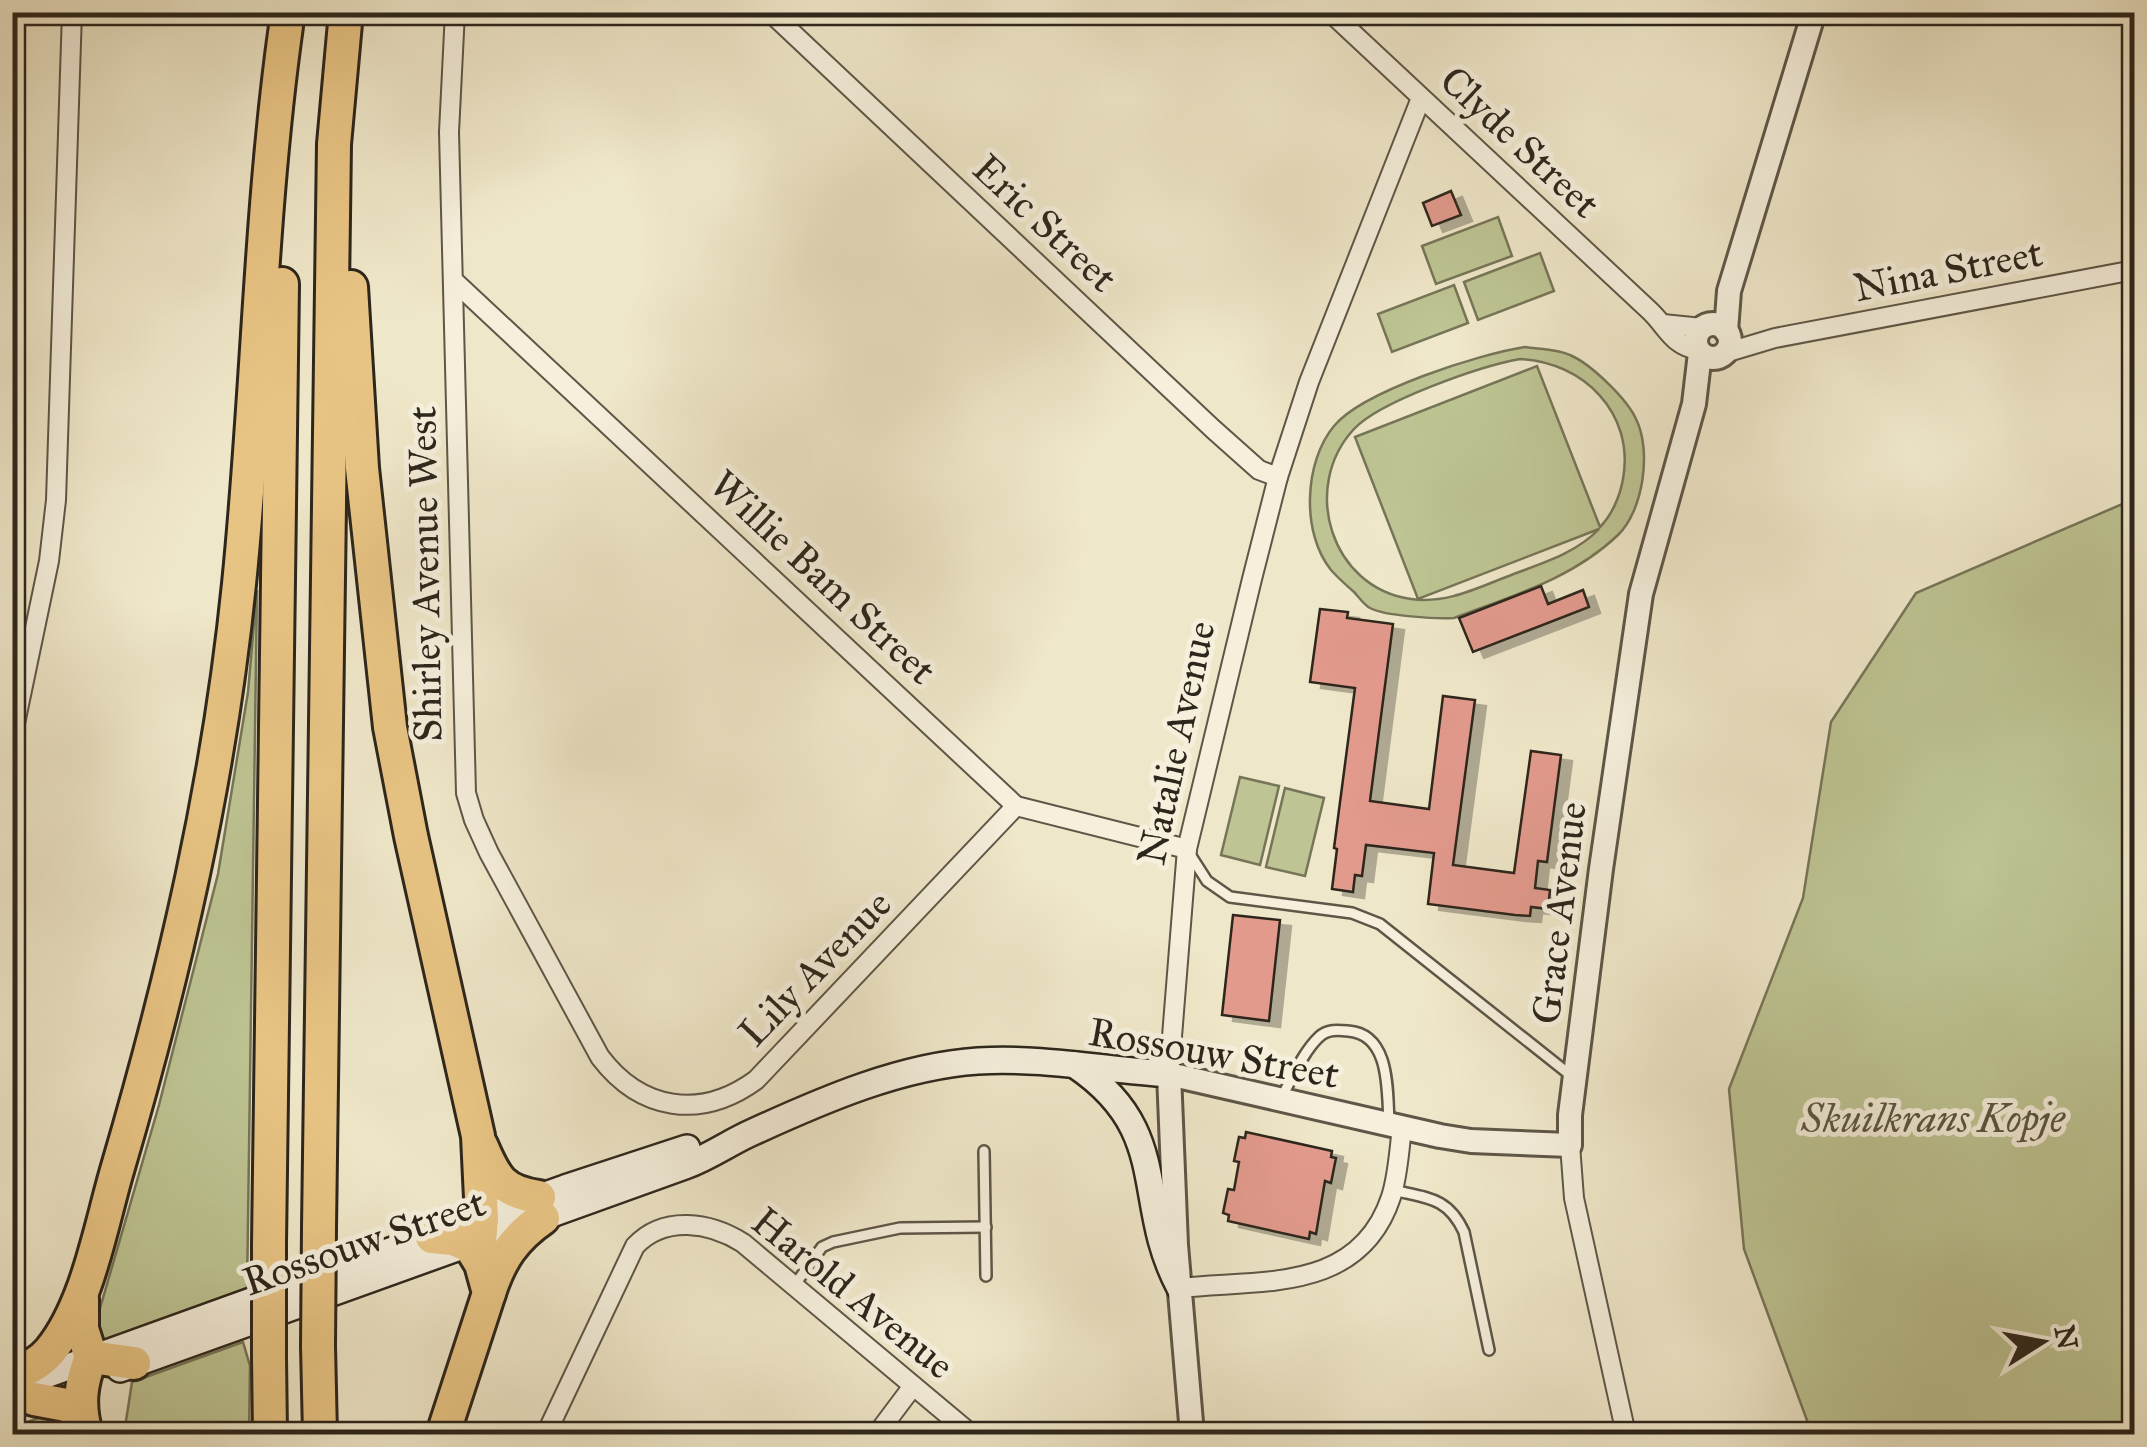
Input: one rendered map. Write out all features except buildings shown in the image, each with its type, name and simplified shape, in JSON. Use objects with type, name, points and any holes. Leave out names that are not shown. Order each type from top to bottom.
[{"type":"highway","points":[[320,1434],[319,1228],[334,144],[346,12]]},
{"type":"highway","points":[[270,1434],[269,1244],[286,19]]},
{"type":"highway","points":[[134,1363],[66,1406],[18,1392],[68,1324],[84,1283],[183,926],[218,742],[238,585],[269,170],[286,19]]},
{"type":"highway","points":[[334,144],[353,310],[362,468],[390,727],[410,836],[478,1136],[498,1180],[541,1208],[500,1264],[443,1434]]},
{"type":"highway","points":[[478,1136],[477,1235],[489,1293]]},
{"type":"highway","points":[[432,1238],[477,1235]]},
{"type":"highway","points":[[84,1283],[85,1397]]},
{"type":"main road","name":"Rossouw Street","points":[[134,1363],[477,1235],[688,1148],[736,1140],[864,1087],[930,1068],[992,1060],[1168,1074]]},
{"type":"main road","points":[[1074,1065],[1120,1103],[1133,1125],[1146,1160],[1169,1268],[1180,1288]]},
{"type":"main road","name":"Rossouw Street","points":[[18,1392],[85,1397],[432,1238]]},
{"type":"street","points":[[12,738],[49,561],[56,500],[72,12]]},
{"type":"street","name":"Shirley Avenue West","points":[[455,12],[449,132],[468,803],[489,853],[576,1016],[610,1070],[632,1088]]},
{"type":"street","name":"Eric Street","points":[[770,12],[1213,429],[1260,470],[1278,477]]},
{"type":"street","name":"Clyde Street","points":[[1330,12],[1663,324],[1714,342]]},
{"type":"street","name":"Grace Avenue","points":[[1626,1434],[1574,1198],[1570,1145],[1601,870],[1641,594],[1694,404],[1814,12]]},
{"type":"street","name":"Natalie Avenue","points":[[1192,1434],[1168,1074],[1187,849],[1278,477],[1309,382],[1421,98]]},
{"type":"street","name":"Nina Street","points":[[1714,342],[1775,338],[2134,270]]},
{"type":"street","name":"Willie Bam Street","points":[[452,280],[1016,806],[1187,849]]},
{"type":"street","name":"Lily Avenue","points":[[632,1088],[662,1102],[699,1105],[734,1095],[756,1080],[1016,806]]},
{"type":"street","name":"Rossouw Street","points":[[1168,1074],[1471,1141],[1570,1145]]},
{"type":"street","points":[[1180,1288],[1299,1279],[1347,1257],[1379,1220],[1393,1190],[1396,1127]]},
{"type":"street","name":"Harold Avenue","points":[[546,1434],[632,1252],[644,1238],[662,1228],[704,1226],[728,1234],[971,1434]]},
{"type":"street","points":[[878,1434],[913,1386]]},
{"type":"lane","points":[[1187,849],[1207,882],[1230,897],[1352,913],[1380,924],[1576,1080]]},
{"type":"lane","points":[[1280,1100],[1319,1036],[1332,1030],[1356,1031],[1376,1044],[1396,1127]]},
{"type":"lane","points":[[984,1151],[986,1276]]},
{"type":"lane","points":[[1393,1190],[1443,1203],[1458,1218],[1489,1350]]},
{"type":"lane","points":[[794,1286],[829,1243],[900,1228],[986,1227]]},
{"type":"green space","points":[[1498,217],[1512,256],[1436,284],[1422,246]]},
{"type":"green space","points":[[1540,253],[1554,291],[1478,320],[1464,282]]},
{"type":"green space","points":[[1454,285],[1468,323],[1392,352],[1378,314]]},
{"type":"green space","points":[[1525,347],[1570,355],[1617,392],[1641,432],[1644,463],[1634,511],[1618,535],[1561,575],[1454,618],[1398,615],[1370,608],[1331,570],[1315,537],[1310,498],[1324,441],[1349,413],[1395,387]],"holes":[[[1520,359],[1564,370],[1600,395],[1621,433],[1625,455],[1622,485],[1612,511],[1600,527],[1537,366],[1355,437],[1418,599],[1599,529],[1556,558],[1448,597],[1424,600],[1411,599],[1383,591],[1361,576],[1344,556],[1332,532],[1327,505],[1329,478],[1338,453],[1354,429],[1385,407],[1457,377]]]},
{"type":"green space","name":"Skuilkrans Kopje","points":[[2134,499],[2134,1434],[1812,1434],[1744,1249],[1729,1089],[1803,898],[1831,722],[1916,593]]},
{"type":"green space","points":[[257,590],[247,1292],[100,1343],[94,1329],[159,1105],[218,874],[248,692]]},
{"type":"green space","points":[[1240,777],[1279,786],[1260,865],[1221,855]]},
{"type":"green space","points":[[1285,788],[1324,798],[1305,876],[1266,867]]},
{"type":"green space","points":[[243,1342],[250,1366],[249,1434],[124,1434],[132,1382]]},
{"type":"green space","points":[[41,1417],[52,1421],[60,1434],[13,1434],[13,1427]]}]
